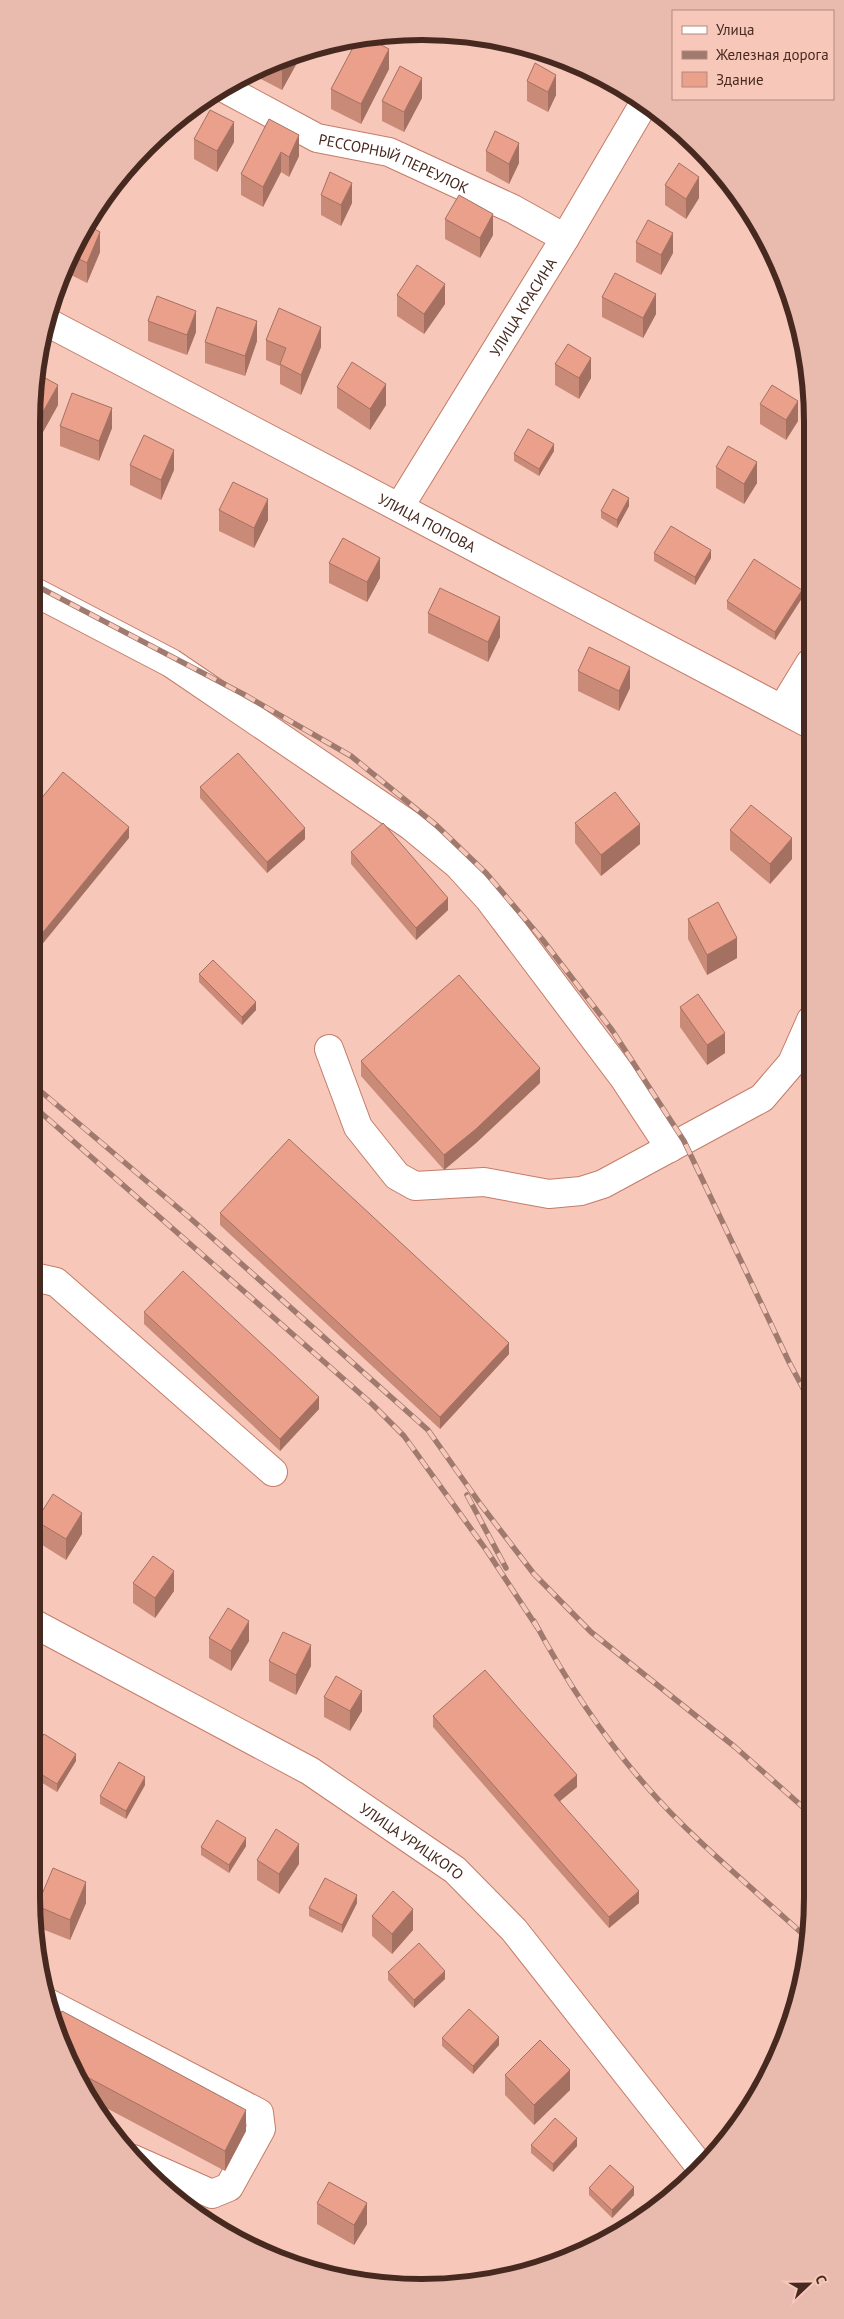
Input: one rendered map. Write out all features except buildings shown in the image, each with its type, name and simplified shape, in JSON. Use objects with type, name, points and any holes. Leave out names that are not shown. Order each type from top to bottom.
[{"type":"street","name":"РЕССОРНЫЙ ПЕРЕУЛОК","points":[[231,91],[317,138],[388,152],[513,209],[565,238]]},
{"type":"street","name":"УЛИЦА КРАСИНА","points":[[400,506],[565,238],[641,109]]},
{"type":"street","name":"УЛИЦА ПОПОВА","points":[[52,325],[400,506],[804,721]]},
{"type":"street","points":[[40,595],[171,663],[411,826],[458,865],[489,899],[624,1078],[670,1148]]},
{"type":"street","points":[[782,709],[804,673]]},
{"type":"street","points":[[329,1049],[358,1127],[396,1176],[415,1186],[484,1182],[550,1194],[581,1191],[603,1184],[762,1098],[792,1063],[804,1036]]},
{"type":"street","points":[[40,1278],[56,1282],[273,1472]]},
{"type":"street","name":"УЛИЦА УРИЦКОГО","points":[[40,1627],[310,1771],[455,1870],[514,1930],[697,2162]]},
{"type":"street","points":[[57,2011],[259,2113],[261,2129],[229,2187],[221,2192],[212,2194],[154,2169]]},
{"type":"railway","points":[[40,588],[243,694],[351,756],[436,825],[486,873],[542,939],[612,1030],[684,1141],[804,1390]]},
{"type":"railway","points":[[40,1091],[190,1218],[428,1430],[481,1505],[534,1574],[591,1632],[735,1747],[804,1808]]},
{"type":"railway","points":[[40,1112],[372,1404],[404,1436],[487,1551],[537,1627]]},
{"type":"railway","points":[[467,1495],[506,1568]]},
{"type":"railway","points":[[534,1621],[600,1728],[647,1787],[705,1846],[802,1934]]}]
